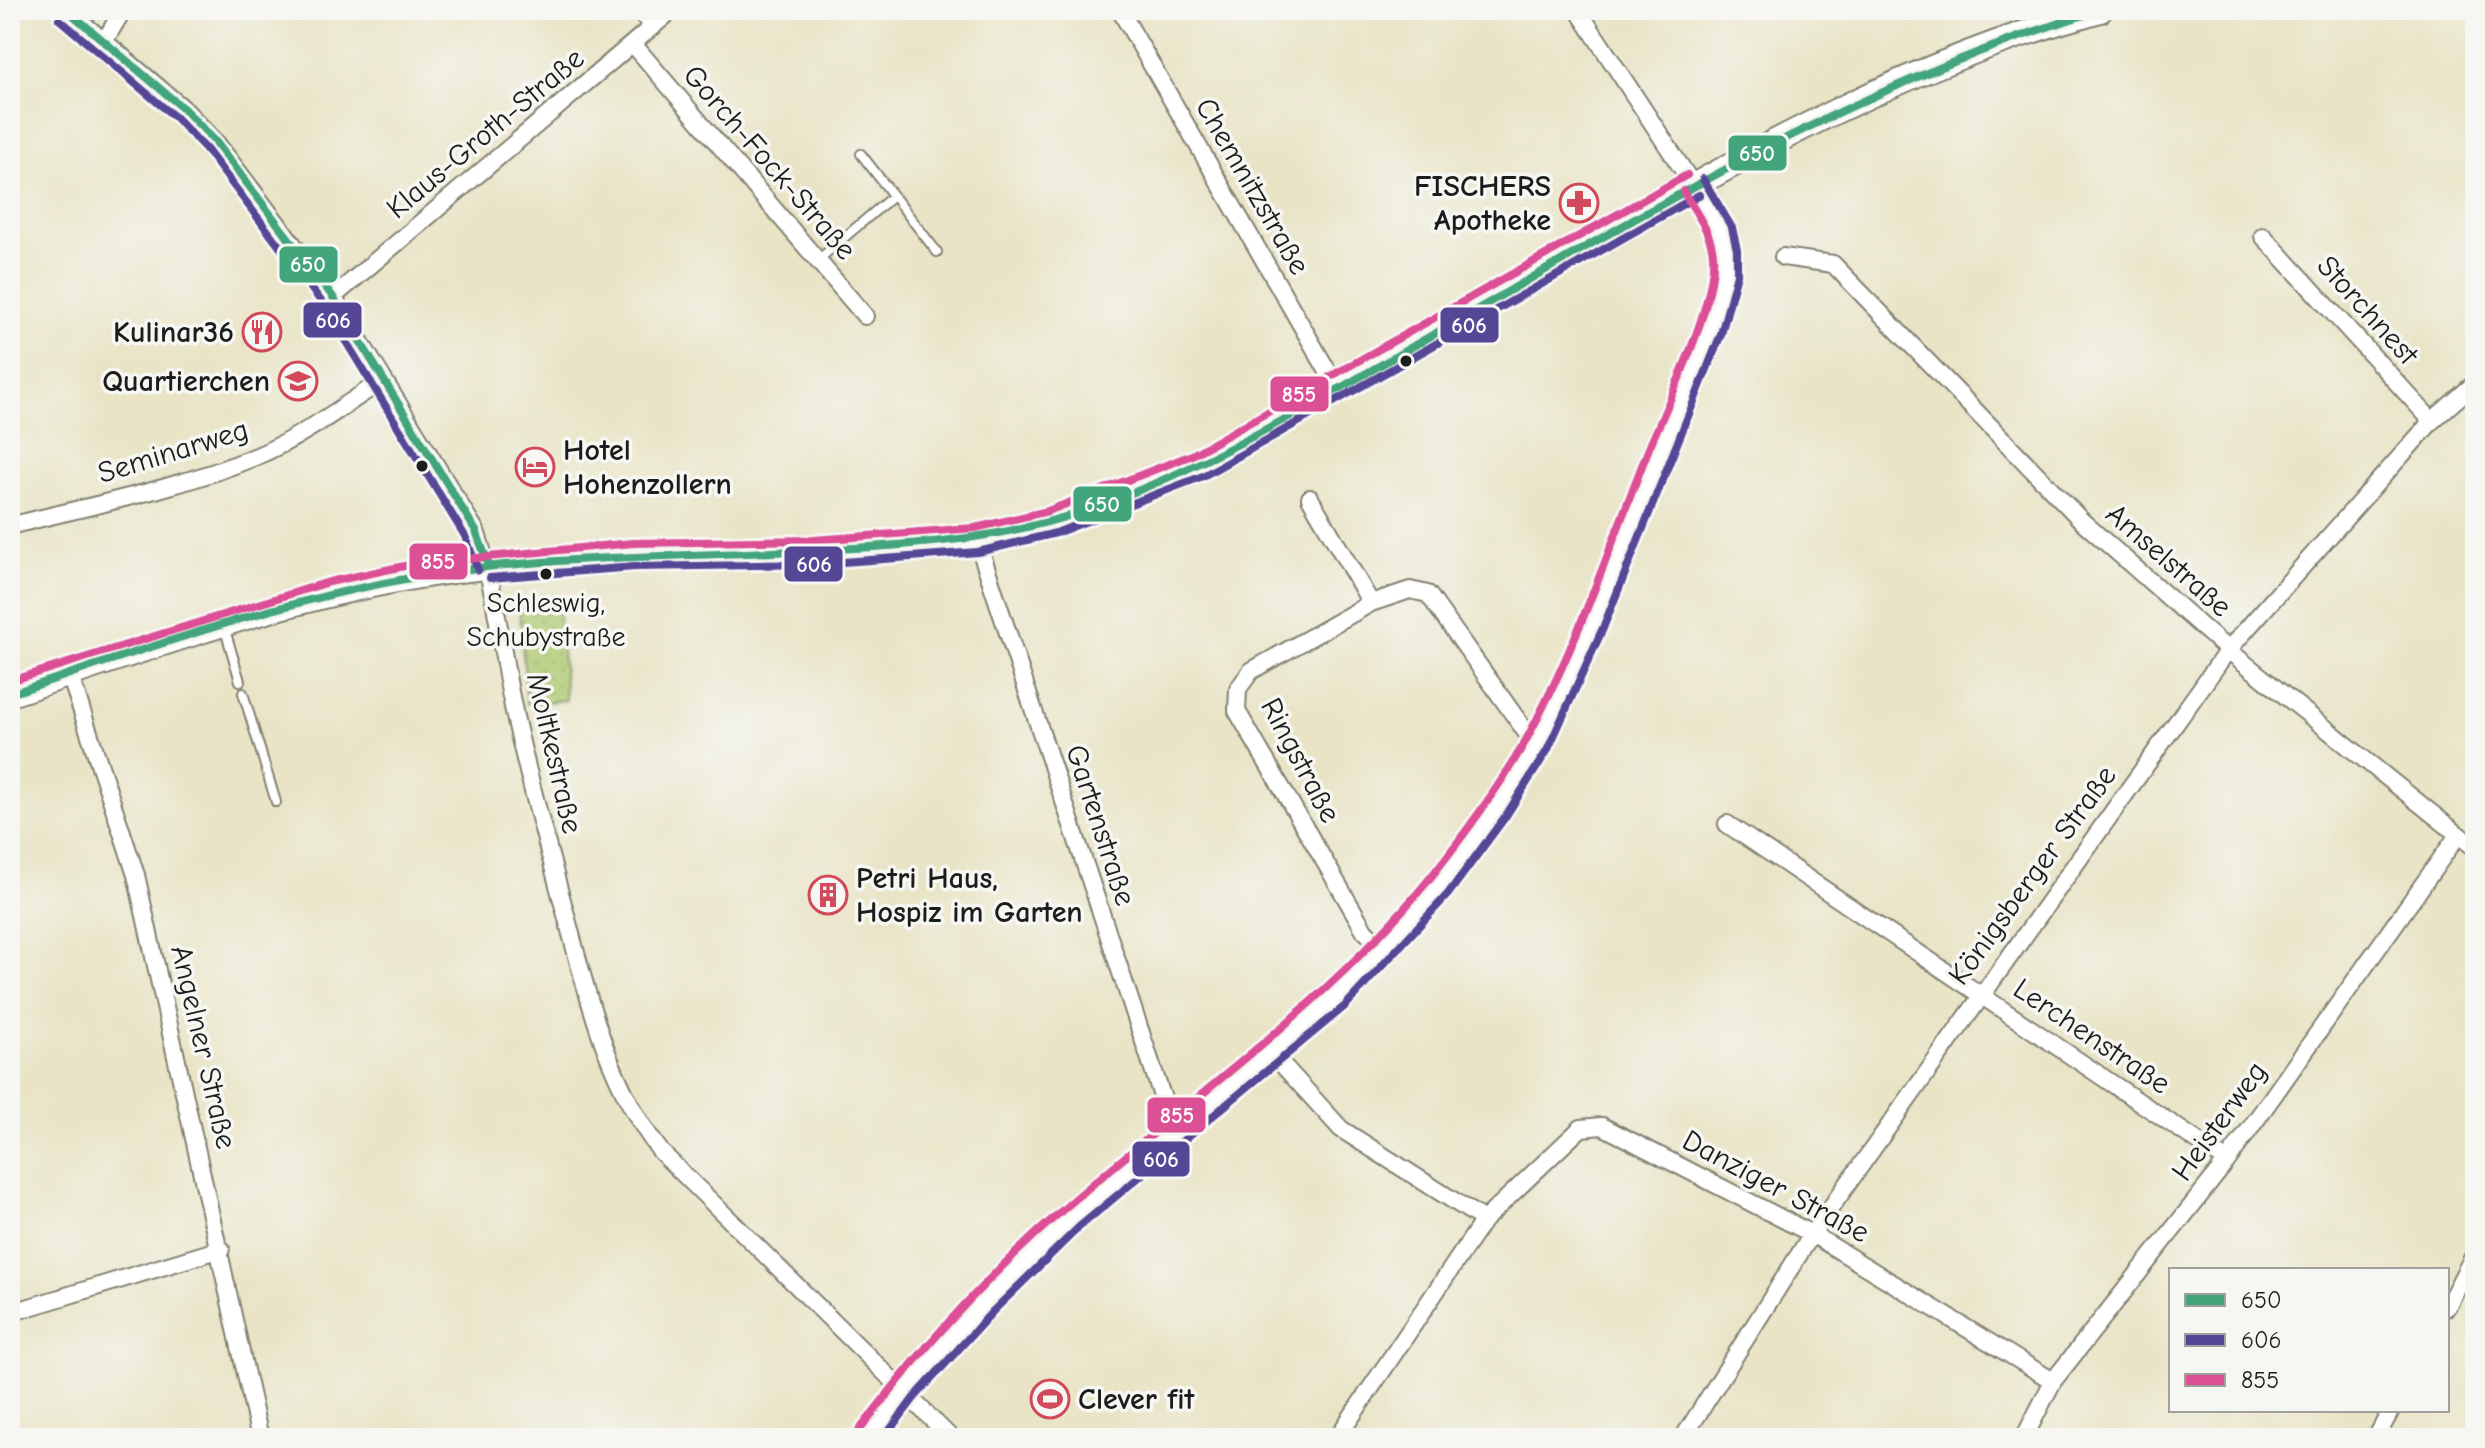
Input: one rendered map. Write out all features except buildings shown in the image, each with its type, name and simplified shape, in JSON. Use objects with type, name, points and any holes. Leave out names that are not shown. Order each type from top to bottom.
[{"type":"street","name":"Moltkestraße","points":[[67,10],[105,40],[215,141],[333,297],[476,531],[489,566],[524,757],[601,1041],[624,1095],[661,1152],[951,1438]]},
{"type":"street","points":[[105,40],[123,10]]},
{"type":"street","points":[[639,10],[653,27]]},
{"type":"street","name":"Klaus-Groth-Straße","points":[[333,297],[672,10]]},
{"type":"street","name":"Chemnitzstraße","points":[[1120,10],[1338,389]]},
{"type":"street","points":[[869,1438],[905,1390],[984,1303],[1049,1239],[1176,1128],[1336,998],[1439,886],[1495,811],[1536,746],[1613,574],[1709,331],[1725,272],[1721,233],[1578,10]]},
{"type":"street","points":[[10,694],[333,593],[416,576],[489,566],[634,555],[815,552],[977,540],[1052,522],[1197,466],[1807,122],[1921,70],[2015,33],[2100,10]]},
{"type":"street","name":"Gorch-Fock-Straße","points":[[633,44],[865,316]]},
{"type":"street","name":"Storchnest","points":[[2263,236],[2432,421]]},
{"type":"street","name":"Amselstraße","points":[[1783,257],[1833,264],[2083,522],[2228,650],[2475,848]]},
{"type":"street","name":"Seminarweg","points":[[10,526],[181,483],[256,456],[293,439],[383,380]]},
{"type":"street","name":"Königsberger Straße","points":[[1683,1438],[1812,1234],[2228,650],[2432,421],[2475,383]]},
{"type":"street","points":[[1310,498],[1371,603]]},
{"type":"street","name":"Gartenstraße","points":[[977,540],[1162,1096],[1176,1128]]},
{"type":"street","name":"Ringstraße","points":[[1384,948],[1365,931],[1237,711],[1238,689],[1251,671],[1371,603],[1410,590],[1428,594],[1536,746]]},
{"type":"street","name":"Angelner Straße","points":[[70,675],[136,875],[221,1249],[260,1438]]},
{"type":"street","name":"Lerchenstraße","points":[[1727,824],[2227,1161]]},
{"type":"street","name":"Heisterweg","points":[[2024,1438],[2053,1381],[2227,1161],[2458,835]]},
{"type":"street","points":[[1270,1051],[1341,1129],[1484,1220]]},
{"type":"street","name":"Danziger Straße","points":[[1337,1438],[1484,1220],[1581,1128],[1602,1126],[1812,1234],[2053,1381]]},
{"type":"street","points":[[10,1313],[221,1249]]},
{"type":"street","points":[[2449,1303],[2475,1253]]},
{"type":"street","points":[[2376,1438],[2390,1412]]},
{"type":"lane","points":[[861,154],[937,252]]},
{"type":"lane","points":[[818,260],[893,196]]},
{"type":"lane","points":[[224,625],[240,681]]},
{"type":"lane","points":[[243,693],[276,802]]},
{"type":"green space","points":[[558,604],[566,700],[527,704],[519,607]]},
{"type":"transit line","name":"650","points":[[67,10],[184,109],[215,141],[333,297],[476,531],[489,566]]},
{"type":"transit line","name":"650","points":[[10,694],[304,601],[425,575],[578,560],[809,551],[944,541],[1029,527],[1087,510],[1178,473],[1265,430],[1678,195],[1841,111],[2011,40],[2100,10]]},
{"type":"transit line","name":"606","points":[[59,19],[176,118],[206,149],[323,304],[465,536],[478,570]]},
{"type":"transit line","name":"855","points":[[10,681],[329,582],[414,564],[633,543],[814,540],[975,528],[1048,511],[1192,455],[1687,175]]},
{"type":"transit line","name":"606","points":[[884,1438],[914,1398],[993,1311],[1079,1227],[1345,1006],[1448,894],[1505,817],[1547,751],[1603,628],[1721,334],[1737,274],[1737,250],[1732,228],[1703,179]]},
{"type":"transit line","name":"855","points":[[859,1431],[931,1342],[1010,1258],[1113,1167],[1303,1009],[1391,924],[1431,877],[1492,794],[1525,742],[1560,672],[1699,326],[1712,275],[1712,245],[1683,191]]},
{"type":"transit line","name":"606","points":[[490,578],[635,567],[816,564],[978,552],[1056,533],[1203,476],[1699,195]]},
{"type":"place","name":"FISCHERS Apotheke","points":[[1579,203]]},
{"type":"place","name":"Kulinar36","points":[[262,332]]},
{"type":"place","name":"Quartierchen","points":[[298,381]]},
{"type":"place","name":"Hotel Hohenzollern","points":[[535,467]]},
{"type":"place","name":"Schleswig, Schubystraße","points":[[546,574]]},
{"type":"place","name":"Petri Haus, Hospiz im Garten","points":[[828,895]]},
{"type":"place","name":"Clever fit","points":[[1050,1399]]}]
